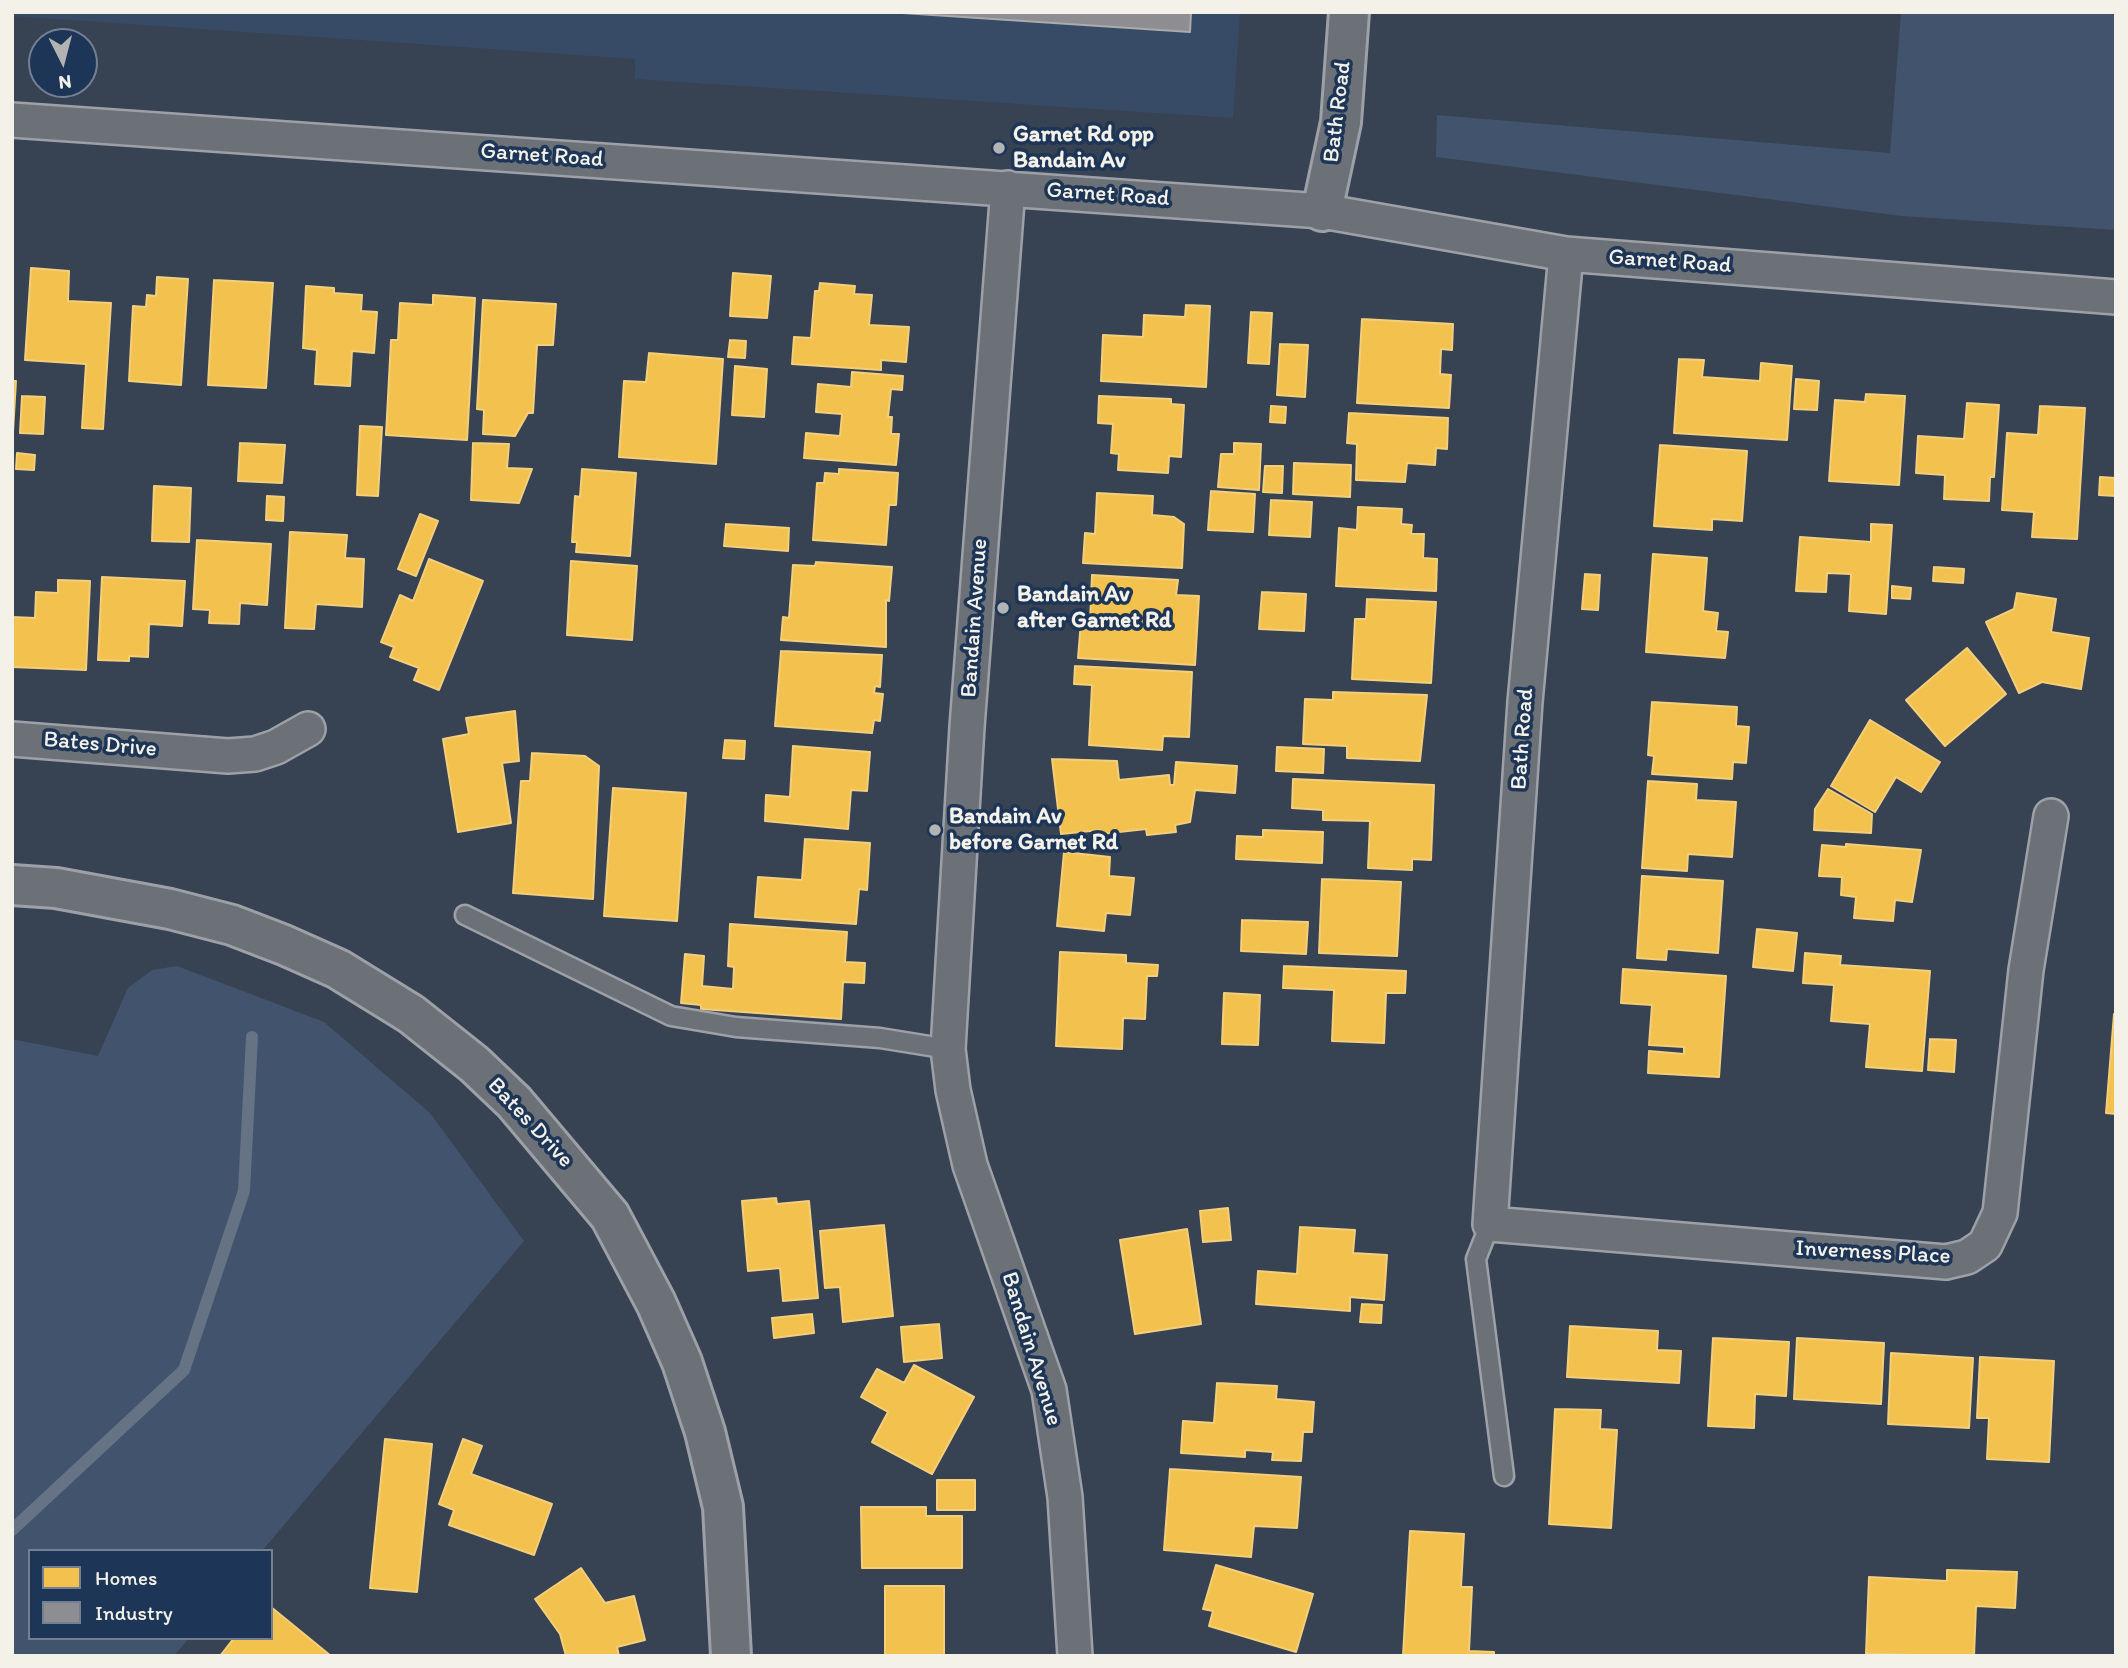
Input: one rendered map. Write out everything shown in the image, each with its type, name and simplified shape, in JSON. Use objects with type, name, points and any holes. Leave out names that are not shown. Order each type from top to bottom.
[{"type":"main road","name":"Bath Road","points":[[1322,211],[1341,122],[1349,12]]},
{"type":"main road","name":"Bates Drive","points":[[12,885],[56,888],[170,909],[232,925],[284,945],[338,969],[411,1014],[474,1064],[514,1102],[551,1142],[610,1216],[656,1303],[682,1362],[705,1432],[723,1507],[731,1656]]},
{"type":"street","name":"Garnet Road","points":[[12,120],[1322,211],[1566,254],[2116,297]]},
{"type":"street","name":"Bandain Avenue","points":[[1009,188],[967,727],[948,1049],[953,1090],[970,1165],[1049,1390],[1065,1497],[1075,1656]]},
{"type":"street","name":"Bath Road","points":[[1490,1224],[1525,702],[1566,254]]},
{"type":"street","name":"Bates Drive","points":[[12,739],[228,756],[255,754],[276,747],[308,729]]},
{"type":"street","name":"Inverness Place","points":[[1490,1224],[1946,1262],[1967,1257],[1985,1245],[2000,1213],[2026,970],[2051,816]]},
{"type":"lane","points":[[465,915],[671,1016],[736,1027],[832,1033],[948,1049]]},
{"type":"lane","points":[[1490,1224],[1476,1259],[1504,1476]]},
{"type":"shaded area","points":[[12,12],[1240,12],[1233,118],[635,79],[635,59],[12,16]]},
{"type":"shaded area","points":[[1901,12],[2116,12],[2116,230],[1902,216],[1436,157],[1437,115],[1890,153]]},
{"type":"shaded area","points":[[177,966],[324,1022],[430,1113],[524,1241],[264,1549],[28,1549],[28,1640],[187,1640],[174,1656],[12,1656],[12,1039],[98,1056],[128,988],[152,970]]},
{"type":"building: Homes","points":[[31,268],[69,271],[68,301],[111,303],[103,429],[82,428],[86,364],[25,360]]},
{"type":"building: Homes","points":[[733,273],[771,276],[767,318],[730,316]]},
{"type":"building: Homes","points":[[157,277],[188,279],[181,385],[129,381],[133,306],[146,307],[147,295],[156,296]]},
{"type":"building: Homes","points":[[214,280],[273,283],[266,388],[208,385]]},
{"type":"building: Homes","points":[[820,283],[855,286],[854,294],[872,295],[869,325],[909,327],[906,362],[881,360],[881,370],[792,364],[794,337],[811,338],[815,291],[819,291]]},
{"type":"building: Homes","points":[[306,286],[334,288],[334,293],[362,295],[361,311],[377,312],[374,353],[352,351],[350,386],[315,384],[317,350],[303,348]]},
{"type":"building: Homes","points":[[433,295],[475,298],[467,440],[386,435],[391,340],[398,340],[400,303],[433,305]]},
{"type":"building: Homes","points":[[483,300],[556,304],[553,345],[537,345],[533,413],[528,413],[515,436],[483,434],[484,410],[477,409]]},
{"type":"building: Homes","points":[[1186,305],[1210,306],[1206,387],[1101,381],[1103,335],[1143,337],[1144,315],[1185,317]]},
{"type":"building: Homes","points":[[1251,312],[1272,313],[1269,364],[1248,363]]},
{"type":"building: Homes","points":[[1362,319],[1453,324],[1452,350],[1441,349],[1440,374],[1451,375],[1449,408],[1357,403]]},
{"type":"building: Homes","points":[[730,340],[746,341],[745,358],[728,357]]},
{"type":"building: Homes","points":[[1280,344],[1308,345],[1305,397],[1277,395]]},
{"type":"building: Homes","points":[[649,353],[723,359],[716,464],[619,457],[624,381],[646,382]]},
{"type":"building: Homes","points":[[1679,359],[1704,360],[1702,377],[1760,381],[1761,363],[1792,366],[1787,440],[1674,433]]},
{"type":"building: Homes","points":[[735,366],[767,369],[764,417],[732,415]]},
{"type":"building: Homes","points":[[852,372],[903,376],[902,390],[891,389],[888,417],[892,417],[891,434],[899,434],[896,465],[804,458],[806,433],[840,436],[842,414],[816,412],[818,384],[851,387]]},
{"type":"building: Homes","points":[[1796,379],[1819,381],[1817,410],[1794,409]]},
{"type":"building: Homes","points":[[12,381],[16,381],[13,432],[12,432]]},
{"type":"building: Homes","points":[[1866,394],[1905,396],[1899,485],[1829,481],[1835,400],[1865,402]]},
{"type":"building: Homes","points":[[22,396],[45,397],[43,434],[20,433]]},
{"type":"building: Homes","points":[[1099,396],[1171,399],[1171,404],[1184,405],[1181,457],[1169,456],[1168,473],[1118,470],[1119,454],[1111,453],[1113,424],[1098,423]]},
{"type":"building: Homes","points":[[1967,403],[1999,405],[1994,477],[1990,477],[1989,501],[1944,499],[1945,475],[1916,473],[1918,436],[1964,439]]},
{"type":"building: Homes","points":[[1271,406],[1286,407],[1285,423],[1270,422]]},
{"type":"building: Homes","points":[[2040,406],[2085,408],[2077,539],[2032,537],[2034,512],[2002,510],[2007,433],[2038,435]]},
{"type":"building: Homes","points":[[1349,413],[1448,418],[1447,449],[1436,448],[1435,465],[1407,463],[1405,482],[1356,480],[1357,444],[1347,443]]},
{"type":"building: Homes","points":[[360,426],[382,427],[378,496],[357,495]]},
{"type":"building: Homes","points":[[240,443],[285,445],[282,483],[238,481]]},
{"type":"building: Homes","points":[[473,443],[509,444],[507,468],[532,469],[519,503],[471,500]]},
{"type":"building: Homes","points":[[1234,443],[1261,444],[1259,490],[1218,487],[1221,454],[1234,454]]},
{"type":"building: Homes","points":[[1660,445],[1747,451],[1742,521],[1712,519],[1712,530],[1654,526]]},
{"type":"building: Homes","points":[[17,453],[35,455],[34,470],[16,469]]},
{"type":"building: Homes","points":[[1294,463],[1351,465],[1350,497],[1293,494]]},
{"type":"building: Homes","points":[[1265,466],[1283,466],[1282,493],[1263,492]]},
{"type":"building: Homes","points":[[582,469],[636,473],[630,556],[576,552],[577,542],[572,542],[575,496],[580,497]]},
{"type":"building: Homes","points":[[839,469],[898,473],[896,505],[889,505],[886,545],[813,540],[817,483],[824,483],[825,473],[839,474]]},
{"type":"building: Homes","points":[[2100,477],[2116,478],[2116,496],[2099,495]]},
{"type":"building: Homes","points":[[154,486],[191,488],[189,542],[152,541]]},
{"type":"building: Homes","points":[[1211,491],[1255,494],[1253,532],[1208,530]]},
{"type":"building: Homes","points":[[1097,493],[1153,496],[1152,515],[1174,517],[1184,524],[1182,568],[1083,563],[1085,533],[1095,534]]},
{"type":"building: Homes","points":[[267,496],[284,497],[283,521],[266,520]]},
{"type":"building: Homes","points":[[1271,500],[1312,502],[1310,537],[1269,535]]},
{"type":"building: Homes","points":[[1358,507],[1402,509],[1401,524],[1412,525],[1411,534],[1424,534],[1423,558],[1437,559],[1436,591],[1336,586],[1339,528],[1357,530]]},
{"type":"building: Homes","points":[[420,514],[438,521],[416,576],[398,569]]},
{"type":"building: Homes","points":[[726,524],[789,528],[788,551],[724,546]]},
{"type":"building: Homes","points":[[1871,524],[1892,525],[1886,614],[1849,611],[1851,574],[1827,573],[1826,592],[1796,591],[1800,537],[1871,542]]},
{"type":"building: Homes","points":[[290,532],[347,535],[345,558],[364,559],[362,607],[316,604],[314,629],[285,628]]},
{"type":"building: Homes","points":[[197,540],[271,544],[267,605],[240,603],[239,624],[209,623],[210,610],[193,609]]},
{"type":"building: Homes","points":[[1653,554],[1707,558],[1703,611],[1718,613],[1716,631],[1728,632],[1725,658],[1646,652]]},
{"type":"building: Homes","points":[[429,559],[483,581],[439,690],[414,680],[419,668],[390,657],[394,647],[381,642],[400,595],[413,601]]},
{"type":"building: Homes","points":[[571,561],[637,566],[632,640],[567,635]]},
{"type":"building: Homes","points":[[816,562],[892,567],[889,601],[886,600],[886,647],[781,640],[783,617],[789,618],[793,565],[815,566]]},
{"type":"building: Homes","points":[[1934,567],[1964,569],[1963,583],[1933,581]]},
{"type":"building: Homes","points":[[1585,574],[1600,575],[1598,610],[1582,609]]},
{"type":"building: Homes","points":[[1092,575],[1178,580],[1176,595],[1199,596],[1195,665],[1078,658],[1081,621],[1090,622]]},
{"type":"building: Homes","points":[[102,577],[185,581],[182,626],[149,624],[148,657],[129,656],[129,661],[98,660]]},
{"type":"building: Homes","points":[[58,580],[90,581],[86,670],[12,667],[12,617],[35,618],[36,592],[58,593]]},
{"type":"building: Homes","points":[[1892,586],[1911,588],[1910,599],[1892,598]]},
{"type":"building: Homes","points":[[1262,592],[1306,594],[1304,631],[1259,629]]},
{"type":"building: Homes","points":[[2017,593],[2056,599],[2051,632],[2089,638],[2081,689],[2042,682],[2019,693],[1986,622],[2014,609]]},
{"type":"building: Homes","points":[[1367,599],[1436,602],[1431,683],[1352,679],[1355,619],[1366,619]]},
{"type":"building: Homes","points":[[1967,648],[2006,694],[1945,746],[1906,700]]},
{"type":"building: Homes","points":[[781,651],[882,655],[880,687],[875,686],[874,693],[883,694],[880,721],[874,720],[872,733],[775,726]]},
{"type":"building: Homes","points":[[1075,666],[1192,672],[1189,737],[1163,736],[1162,750],[1089,745],[1092,685],[1074,684]]},
{"type":"building: Homes","points":[[1333,692],[1427,695],[1420,761],[1347,758],[1347,746],[1303,744],[1305,699],[1333,700]]},
{"type":"building: Homes","points":[[1652,702],[1737,707],[1736,726],[1749,727],[1746,763],[1733,762],[1732,779],[1652,774],[1654,756],[1648,755]]},
{"type":"building: Homes","points":[[515,711],[519,761],[502,763],[511,823],[458,832],[443,739],[469,734],[466,718]]},
{"type":"building: Homes","points":[[1870,720],[1940,762],[1921,792],[1896,777],[1875,812],[1831,786]]},
{"type":"building: Homes","points":[[725,740],[745,741],[744,759],[723,758]]},
{"type":"building: Homes","points":[[793,746],[870,752],[867,791],[851,790],[848,829],[765,821],[766,795],[790,797]]},
{"type":"building: Homes","points":[[1277,747],[1324,749],[1323,773],[1276,771]]},
{"type":"building: Homes","points":[[532,753],[585,756],[599,766],[593,899],[513,893],[521,781],[530,781]]},
{"type":"building: Homes","points":[[1052,759],[1117,761],[1119,780],[1169,775],[1170,785],[1174,785],[1176,762],[1237,766],[1235,793],[1195,790],[1190,822],[1175,825],[1176,832],[1147,835],[1146,829],[1101,834],[1100,830],[1061,834]]},
{"type":"building: Homes","points":[[1293,779],[1434,785],[1431,860],[1412,859],[1412,870],[1368,868],[1370,821],[1323,820],[1323,810],[1292,808]]},
{"type":"building: Homes","points":[[1648,781],[1697,784],[1696,800],[1736,802],[1732,857],[1688,854],[1687,871],[1642,868]]},
{"type":"building: Homes","points":[[613,788],[686,793],[677,921],[604,916]]},
{"type":"building: Homes","points":[[1828,789],[1872,814],[1871,833],[1814,830],[1815,809]]},
{"type":"building: Homes","points":[[1263,830],[1323,832],[1322,863],[1236,859],[1237,836],[1263,837]]},
{"type":"building: Homes","points":[[805,839],[870,843],[867,890],[859,889],[856,924],[755,917],[758,877],[802,880]]},
{"type":"building: Homes","points":[[1846,844],[1921,850],[1912,902],[1895,900],[1893,921],[1854,918],[1856,897],[1841,895],[1842,877],[1819,876],[1822,845],[1846,847]]},
{"type":"building: Homes","points":[[1064,852],[1110,857],[1109,876],[1134,878],[1130,915],[1106,913],[1104,931],[1057,926]]},
{"type":"building: Homes","points":[[1642,876],[1723,881],[1718,953],[1667,949],[1666,960],[1637,958]]},
{"type":"building: Homes","points":[[1322,879],[1401,882],[1397,956],[1319,953]]},
{"type":"building: Homes","points":[[1242,920],[1308,922],[1306,954],[1241,951]]},
{"type":"building: Homes","points":[[730,924],[847,932],[845,962],[865,963],[864,983],[843,982],[841,1019],[701,1009],[701,1005],[681,1003],[685,954],[704,956],[702,986],[733,989],[734,967],[728,966]]},
{"type":"building: Homes","points":[[1757,929],[1797,933],[1793,971],[1753,967]]},
{"type":"building: Homes","points":[[1060,952],[1126,955],[1126,963],[1158,965],[1157,976],[1147,976],[1145,1019],[1123,1018],[1122,1049],[1056,1046]]},
{"type":"building: Homes","points":[[1805,953],[1841,956],[1840,965],[1930,971],[1922,1071],[1866,1067],[1870,1024],[1831,1021],[1834,985],[1803,983]]},
{"type":"building: Homes","points":[[1284,966],[1406,971],[1405,993],[1386,993],[1384,1043],[1332,1041],[1334,990],[1283,988]]},
{"type":"building: Homes","points":[[1623,969],[1726,976],[1719,1077],[1648,1073],[1649,1051],[1684,1054],[1684,1047],[1649,1045],[1652,1005],[1621,1003]]},
{"type":"building: Homes","points":[[1224,993],[1260,995],[1258,1045],[1222,1044]]},
{"type":"building: Homes","points":[[2114,1014],[2116,1015],[2116,1114],[2106,1113]]},
{"type":"building: Homes","points":[[1930,1039],[1956,1040],[1954,1072],[1928,1070]]},
{"type":"building: Homes","points":[[776,1198],[777,1204],[809,1201],[818,1298],[783,1301],[780,1268],[748,1271],[742,1201]]},
{"type":"building: Homes","points":[[1228,1208],[1231,1240],[1203,1242],[1200,1211]]},
{"type":"building: Homes","points":[[884,1225],[893,1316],[843,1322],[840,1287],[825,1288],[820,1231]]},
{"type":"building: Homes","points":[[1300,1227],[1355,1230],[1353,1253],[1387,1255],[1384,1300],[1350,1297],[1350,1311],[1256,1304],[1258,1271],[1297,1274]]},
{"type":"building: Homes","points":[[1187,1229],[1201,1324],[1135,1334],[1120,1240]]},
{"type":"building: Homes","points":[[1362,1304],[1382,1305],[1381,1323],[1360,1322]]},
{"type":"building: Homes","points":[[812,1314],[814,1333],[774,1338],[772,1318]]},
{"type":"building: Homes","points":[[939,1324],[942,1358],[904,1362],[901,1327]]},
{"type":"building: Homes","points":[[1570,1326],[1658,1331],[1657,1350],[1681,1351],[1679,1383],[1567,1377]]},
{"type":"building: Homes","points":[[1713,1338],[1789,1342],[1786,1396],[1755,1394],[1754,1428],[1708,1426]]},
{"type":"building: Homes","points":[[1797,1338],[1884,1343],[1881,1404],[1794,1399]]},
{"type":"building: Homes","points":[[1891,1353],[1973,1358],[1969,1428],[1888,1424]]},
{"type":"building: Homes","points":[[1980,1357],[2054,1361],[2049,1462],[1987,1459],[1989,1418],[1977,1418]]},
{"type":"building: Homes","points":[[914,1365],[974,1397],[932,1474],[872,1442],[888,1412],[861,1397],[877,1369],[904,1383]]},
{"type":"building: Homes","points":[[1217,1383],[1277,1386],[1276,1399],[1314,1402],[1312,1432],[1303,1432],[1301,1461],[1272,1460],[1273,1452],[1245,1450],[1245,1457],[1181,1453],[1183,1421],[1214,1423]]},
{"type":"building: Homes","points":[[1555,1409],[1601,1410],[1600,1429],[1617,1430],[1611,1528],[1549,1524]]},
{"type":"building: Homes","points":[[385,1439],[432,1444],[417,1592],[370,1588]]},
{"type":"building: Homes","points":[[463,1439],[482,1446],[471,1474],[552,1504],[534,1555],[449,1525],[454,1510],[439,1504]]},
{"type":"building: Homes","points":[[1170,1469],[1301,1477],[1297,1528],[1254,1526],[1251,1557],[1164,1550]]},
{"type":"building: Homes","points":[[937,1480],[975,1480],[975,1510],[937,1510]]},
{"type":"building: Homes","points":[[861,1507],[926,1507],[926,1516],[962,1516],[962,1568],[862,1568]]},
{"type":"building: Homes","points":[[1410,1531],[1464,1534],[1461,1587],[1472,1587],[1469,1651],[1494,1652],[1494,1656],[1403,1656]]},
{"type":"building: Homes","points":[[1216,1565],[1313,1594],[1296,1652],[1209,1626],[1213,1611],[1203,1609]]},
{"type":"building: Homes","points":[[581,1568],[605,1603],[634,1596],[645,1640],[617,1647],[619,1656],[566,1656],[560,1634],[535,1599]]},
{"type":"building: Homes","points":[[1947,1570],[2017,1572],[2015,1608],[1976,1606],[1974,1656],[1866,1654],[1869,1577],[1947,1581]]},
{"type":"building: Homes","points":[[885,1586],[944,1586],[944,1656],[885,1656]]},
{"type":"building: Homes","points":[[273,1609],[331,1656],[220,1656],[232,1640],[273,1640]]},
{"type":"building: Industry","points":[[887,12],[1191,12],[1190,32]]},
{"type":"waterway","points":[[12,1530],[184,1370],[244,1191],[252,1037]]},
{"type":"place","name":"Garnet Rd opp Bandain Av","points":[[999,148]]},
{"type":"place","name":"Bandain Av after Garnet Rd","points":[[1003,608]]},
{"type":"place","name":"Bandain Av before Garnet Rd","points":[[935,830]]}]
